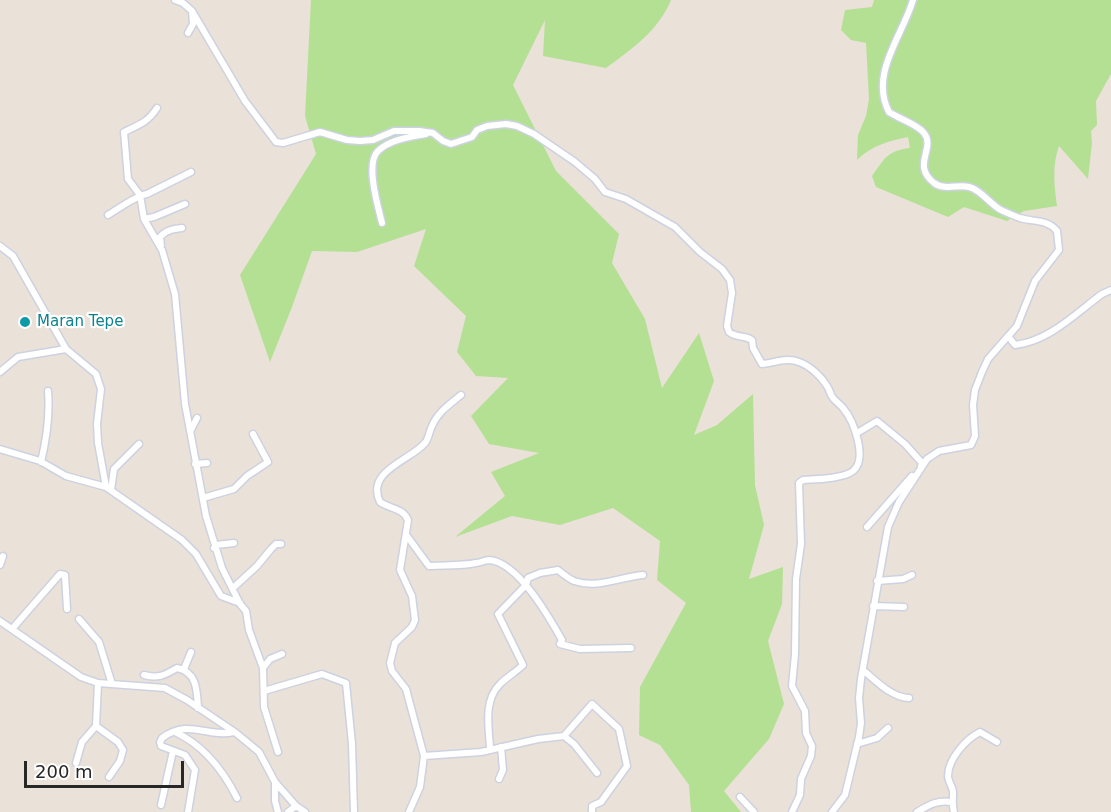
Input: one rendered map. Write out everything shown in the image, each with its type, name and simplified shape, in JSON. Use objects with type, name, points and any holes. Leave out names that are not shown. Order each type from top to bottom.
[{"type":"street","points":[[175,0],[183,3],[192,11],[244,101],[276,142],[283,143],[320,132],[347,140],[360,141],[373,140],[394,131],[419,131],[433,133],[451,144],[472,137],[477,130],[487,126],[507,124],[517,126],[534,134],[575,162],[595,179],[605,192],[626,199],[675,227],[700,252],[722,269],[730,280],[732,293],[729,332],[734,336],[747,337],[752,340],[753,348],[762,364],[784,360],[798,361],[814,371],[828,386],[832,398],[843,407],[857,433],[861,456],[859,465],[844,476],[803,480],[799,483],[801,544],[795,579],[795,654],[792,686],[805,711],[806,732],[812,746],[811,756],[801,779],[800,795],[792,812]]},
{"type":"street","points":[[867,527],[923,464],[939,451],[971,445],[975,436],[973,405],[975,390],[988,359],[1017,326],[1035,281],[1059,250],[1057,231],[1044,221],[1021,218],[996,208],[968,186],[940,186],[934,183],[923,170],[926,135],[922,130],[889,112],[882,94],[886,66],[913,0]]},
{"type":"street","points":[[188,33],[193,24],[192,11]]},
{"type":"street","points":[[157,108],[143,124],[124,132],[128,178],[140,195],[144,219],[162,250]]},
{"type":"street","points":[[382,223],[372,162],[377,152],[389,143],[433,133]]},
{"type":"street","points":[[108,215],[140,195],[147,194],[191,172]]},
{"type":"street","points":[[144,219],[185,204]]},
{"type":"street","points":[[182,228],[169,230],[160,237],[175,294],[185,404],[195,464],[214,548],[240,604],[246,611],[249,630],[263,668],[264,707],[278,752]]},
{"type":"street","points":[[0,246],[13,256],[66,349],[96,374],[101,389],[97,424],[98,443],[108,488]]},
{"type":"street","points":[[1008,336],[1015,345],[1043,338],[1102,294],[1111,290]]},
{"type":"street","points":[[0,372],[18,357],[66,349]]},
{"type":"street","points":[[41,462],[48,436],[50,412],[48,391]]},
{"type":"street","points":[[409,812],[420,787],[424,756],[406,688],[392,671],[390,663],[395,643],[412,627],[415,620],[412,596],[400,570],[408,520],[405,513],[380,502],[377,490],[392,466],[423,446],[427,441],[432,424],[446,406],[461,395]]},
{"type":"street","points":[[190,433],[197,418]]},
{"type":"street","points":[[857,433],[877,421],[905,444],[923,464]]},
{"type":"street","points":[[203,498],[234,489],[247,476],[268,462],[253,434]]},
{"type":"street","points":[[108,488],[114,469],[139,444]]},
{"type":"street","points":[[0,449],[41,462],[66,476],[108,488],[182,540],[196,554],[221,596],[240,604]]},
{"type":"street","points":[[195,464],[207,463]]},
{"type":"street","points":[[835,811],[845,795],[861,723],[859,698],[877,581],[888,527],[899,501],[923,464]]},
{"type":"street","points":[[407,536],[429,566],[489,560],[508,568],[544,609],[562,640],[560,644],[580,649],[631,648]]},
{"type":"street","points":[[214,548],[216,545],[234,543]]},
{"type":"street","points":[[233,588],[257,566],[270,549],[276,544],[281,544]]},
{"type":"street","points":[[0,565],[3,556]]},
{"type":"street","points":[[490,749],[489,704],[492,694],[501,683],[523,665],[498,614],[525,585],[528,578],[558,570],[573,581],[601,584],[628,576],[643,575]]},
{"type":"street","points":[[12,629],[60,574],[65,575],[67,609]]},
{"type":"street","points":[[877,581],[903,579],[912,575]]},
{"type":"street","points":[[873,606],[904,607]]},
{"type":"street","points":[[79,619],[99,642],[112,684]]},
{"type":"street","points":[[0,622],[75,675],[98,683],[165,688],[198,708],[259,752],[275,782],[296,806],[305,812]]},
{"type":"street","points":[[184,669],[190,652]]},
{"type":"street","points":[[263,668],[270,659],[282,654]]},
{"type":"street","points":[[144,675],[154,678],[177,668],[184,669],[195,679],[198,708]]},
{"type":"street","points":[[863,670],[885,688],[903,698],[909,698]]},
{"type":"street","points":[[264,691],[322,674],[346,683],[352,744],[354,812]]},
{"type":"street","points":[[76,763],[82,742],[96,726],[98,683]]},
{"type":"street","points":[[424,756],[482,752],[564,736],[592,704],[619,729],[627,766],[601,802],[592,806],[592,812]]},
{"type":"street","points":[[96,726],[118,742],[123,750],[120,761],[109,777]]},
{"type":"street","points":[[188,812],[195,770],[185,755],[163,747],[160,742],[163,736],[187,728],[216,733],[234,732]]},
{"type":"street","points":[[857,744],[877,738],[888,728]]},
{"type":"street","points":[[174,732],[189,739],[202,749],[226,779],[237,798]]},
{"type":"street","points":[[954,812],[951,802],[954,792],[948,774],[954,757],[971,736],[981,732],[997,742]]},
{"type":"street","points":[[564,736],[574,744],[597,773]]},
{"type":"street","points":[[499,779],[503,770],[501,747]]},
{"type":"street","points":[[161,805],[173,751]]},
{"type":"street","points":[[275,782],[275,801],[278,812]]},
{"type":"street","points":[[740,797],[754,812]]},
{"type":"street","points":[[917,812],[934,802],[951,802]]},
{"type":"street","points":[[288,812],[296,806]]},
{"type":"green space","points":[[311,0],[671,0],[652,30],[606,68],[543,56],[545,20],[513,85],[556,171],[619,234],[612,263],[645,319],[662,388],[699,333],[714,381],[694,435],[717,425],[753,394],[755,485],[764,525],[749,579],[783,567],[782,604],[768,641],[784,704],[769,739],[724,791],[741,812],[691,812],[689,785],[660,745],[639,735],[640,687],[686,603],[657,580],[660,541],[613,508],[560,525],[512,516],[455,537],[505,496],[491,472],[539,453],[489,444],[471,416],[508,378],[476,376],[457,352],[466,316],[414,266],[426,229],[357,252],[312,251],[270,362],[240,275],[316,154],[305,116]]},
{"type":"green space","points":[[874,0],[1111,0],[1111,74],[1096,101],[1097,125],[1091,131],[1088,179],[1059,146],[1054,176],[1057,206],[1024,211],[1007,221],[964,207],[948,217],[876,187],[872,176],[884,160],[891,153],[910,148],[908,137],[875,147],[857,160],[858,135],[866,116],[869,99],[866,43],[851,40],[841,30],[845,10],[872,7]]},
{"type":"place","name":"Maran Tepe","points":[[25,322]]}]
